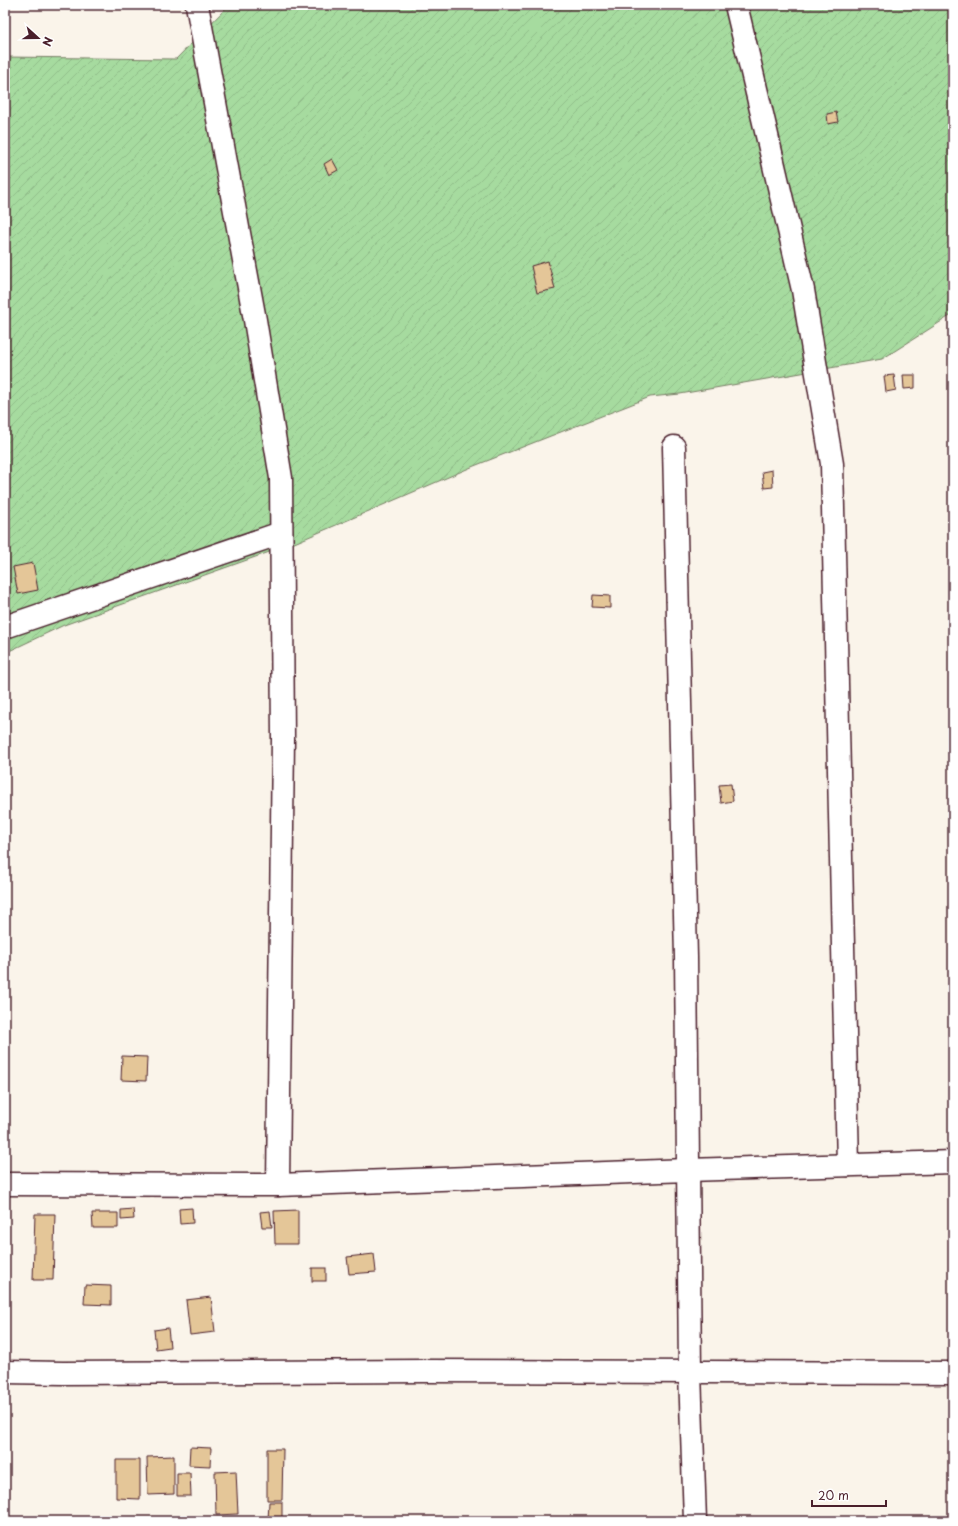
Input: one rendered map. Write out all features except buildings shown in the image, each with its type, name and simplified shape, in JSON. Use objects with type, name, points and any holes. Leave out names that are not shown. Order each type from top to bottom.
[{"type":"street","points":[[197,5],[255,320],[281,478],[283,746],[278,1185]]},
{"type":"street","points":[[736,5],[803,290],[832,464],[848,1165]]},
{"type":"street","points":[[674,447],[686,941],[690,1372],[695,1521]]},
{"type":"street","points":[[5,627],[281,533]]},
{"type":"street","points":[[5,1184],[278,1185],[953,1162]]},
{"type":"street","points":[[5,1372],[417,1371],[953,1373]]},
{"type":"green space","points":[[229,5],[953,5],[953,314],[882,359],[680,394],[650,397],[474,466],[292,544],[64,625],[5,653],[5,57],[176,59]]}]
